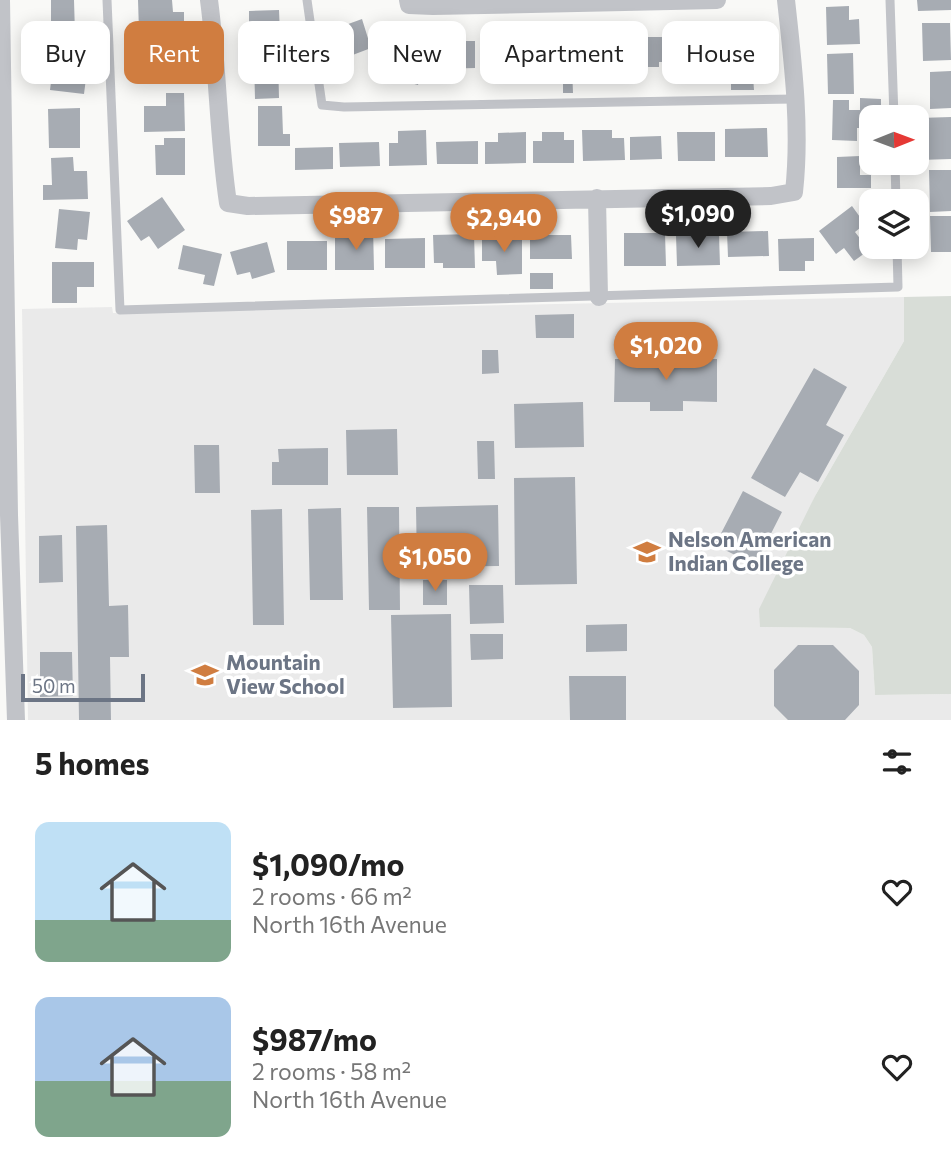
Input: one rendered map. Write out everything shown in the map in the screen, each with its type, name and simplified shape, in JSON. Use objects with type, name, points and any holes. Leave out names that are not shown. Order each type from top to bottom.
[{"type":"street","points":[[1,0],[4,468],[16,720]]},
{"type":"street","points":[[209,0],[217,59],[228,203],[248,206],[771,196],[794,192],[795,99],[786,0]]},
{"type":"street","points":[[409,2],[433,6],[718,0]]},
{"type":"street","points":[[597,198],[599,297]]},
{"type":"lane","points":[[107,0],[120,310],[898,287],[897,259]]},
{"type":"lane","points":[[307,0],[322,105],[344,107],[795,99]]},
{"type":"lane","points":[[890,0],[894,105]]},
{"type":"shaded area","points":[[951,296],[951,694],[875,695],[872,647],[864,635],[850,628],[760,627],[759,609],[815,496],[904,341],[904,297]]},
{"type":"shaded area","points":[[904,297],[904,341],[815,496],[760,627],[850,628],[864,635],[872,647],[875,695],[951,694],[951,720],[28,720],[22,309],[112,307],[113,313]]},
{"type":"building","points":[[51,0],[74,0],[75,21],[51,21]]},
{"type":"building","points":[[138,0],[172,0],[173,12],[184,12],[184,21],[139,21]]},
{"type":"building","points":[[917,0],[951,0],[951,10],[918,11]]},
{"type":"building","points":[[849,6],[849,20],[859,19],[860,44],[827,45],[826,7]]},
{"type":"building","points":[[279,10],[279,21],[249,21],[249,11]]},
{"type":"building","points":[[362,19],[368,38],[368,49],[354,54],[354,22]]},
{"type":"building","points":[[922,23],[950,23],[951,60],[923,61]]},
{"type":"building","points":[[648,37],[662,37],[662,62],[659,62],[659,67],[648,67]]},
{"type":"building","points":[[466,41],[475,41],[475,68],[466,68]]},
{"type":"building","points":[[853,53],[854,94],[828,94],[827,54]]},
{"type":"building","points":[[951,71],[951,108],[930,109],[930,72]]},
{"type":"building","points":[[51,84],[85,84],[84,94],[50,90]]},
{"type":"building","points":[[255,84],[279,84],[279,98],[255,99]]},
{"type":"building","points":[[563,84],[573,84],[573,93],[563,93]]},
{"type":"building","points":[[731,84],[754,84],[754,90],[731,90]]},
{"type":"building","points":[[166,93],[184,93],[185,131],[144,132],[144,106],[166,106]]},
{"type":"building","points":[[860,98],[881,99],[881,105],[860,105]]},
{"type":"building","points":[[833,100],[849,100],[849,110],[859,110],[857,141],[832,140]]},
{"type":"building","points":[[258,106],[282,106],[283,134],[290,134],[290,146],[258,146]]},
{"type":"building","points":[[80,108],[80,148],[49,148],[48,109]]},
{"type":"building","points":[[951,117],[951,159],[929,160],[929,118]]},
{"type":"building","points":[[767,128],[768,157],[725,157],[725,129]]},
{"type":"building","points":[[426,130],[427,165],[389,166],[389,143],[398,143],[398,131]]},
{"type":"building","points":[[582,130],[612,130],[612,138],[624,138],[625,160],[583,161]]},
{"type":"building","points":[[526,132],[526,163],[485,164],[485,142],[498,142],[498,133]]},
{"type":"building","points":[[542,132],[564,132],[564,140],[574,140],[574,163],[533,163],[533,141],[542,141]]},
{"type":"building","points":[[677,132],[715,132],[715,161],[678,161]]},
{"type":"building","points":[[661,136],[662,159],[630,160],[630,137]]},
{"type":"building","points":[[164,138],[185,138],[185,175],[156,175],[155,145],[164,145]]},
{"type":"building","points":[[478,141],[478,164],[437,164],[436,142]]},
{"type":"building","points":[[379,142],[380,166],[340,167],[339,143]]},
{"type":"building","points":[[333,147],[333,169],[295,170],[295,148]]},
{"type":"building","points":[[859,156],[859,175],[871,175],[871,188],[837,188],[837,157]]},
{"type":"building","points":[[73,157],[74,171],[87,171],[88,199],[43,200],[43,185],[52,185],[51,158]]},
{"type":"building","points":[[929,170],[951,170],[951,211],[930,212]]},
{"type":"building","points":[[162,197],[185,230],[158,249],[149,236],[141,241],[127,221]]},
{"type":"building","points":[[852,206],[859,216],[859,229],[855,232],[859,237],[859,257],[854,261],[844,248],[836,254],[819,231]]},
{"type":"building","points":[[59,209],[90,212],[87,240],[78,239],[77,250],[55,248]]},
{"type":"building","points":[[930,216],[951,216],[951,252],[931,252]]},
{"type":"building","points":[[373,226],[374,270],[335,270],[335,238],[363,237],[362,227]]},
{"type":"building","points":[[768,231],[769,256],[728,257],[727,232]]},
{"type":"building","points":[[624,233],[665,233],[666,266],[624,266]]},
{"type":"building","points":[[474,234],[475,268],[443,268],[443,263],[434,263],[433,235]]},
{"type":"building","points":[[719,234],[720,265],[677,266],[676,235]]},
{"type":"building","points":[[530,235],[571,235],[572,259],[530,259]]},
{"type":"building","points":[[522,236],[522,274],[497,275],[496,261],[482,261],[482,237]]},
{"type":"building","points":[[425,238],[425,268],[385,268],[385,239]]},
{"type":"building","points":[[814,238],[814,261],[805,261],[805,271],[779,271],[778,239]]},
{"type":"building","points":[[287,241],[327,241],[327,270],[287,270]]},
{"type":"building","points":[[267,242],[275,272],[252,279],[250,272],[237,275],[230,252]]},
{"type":"building","points":[[183,245],[222,254],[214,286],[203,284],[205,275],[178,269]]},
{"type":"building","points":[[52,262],[94,262],[94,287],[77,287],[77,303],[52,303]]},
{"type":"building","points":[[530,273],[553,273],[553,289],[530,289]]},
{"type":"building","points":[[574,314],[574,338],[536,338],[535,315]]},
{"type":"building","points":[[482,350],[498,350],[499,373],[482,374]]},
{"type":"building","points":[[615,359],[717,359],[717,402],[683,401],[683,411],[650,411],[650,402],[614,402]]},
{"type":"building","points":[[814,368],[847,387],[826,425],[844,435],[818,482],[800,472],[785,497],[751,478]]},
{"type":"building","points":[[583,402],[584,447],[515,448],[514,404]]},
{"type":"building","points":[[397,429],[398,475],[347,475],[346,430]]},
{"type":"building","points":[[477,441],[494,441],[495,479],[478,479]]},
{"type":"building","points":[[194,445],[219,445],[220,493],[195,493]]},
{"type":"building","points":[[328,448],[328,485],[272,485],[272,462],[279,462],[278,449]]},
{"type":"building","points":[[575,477],[577,584],[515,585],[514,478]]},
{"type":"building","points":[[743,491],[782,512],[755,565],[715,545]]},
{"type":"building","points":[[498,505],[499,566],[417,567],[416,507]]},
{"type":"building","points":[[367,507],[399,507],[400,610],[369,610]]},
{"type":"building","points":[[341,508],[343,600],[310,600],[308,509]]},
{"type":"building","points":[[282,509],[284,625],[253,625],[251,510]]},
{"type":"building","points":[[107,525],[109,606],[128,605],[129,657],[110,657],[111,720],[79,720],[76,526]]},
{"type":"building","points":[[62,535],[63,582],[39,583],[39,536]]},
{"type":"building","points":[[423,580],[447,580],[447,605],[423,605]]},
{"type":"building","points":[[469,585],[503,585],[504,623],[470,624]]},
{"type":"building","points":[[451,614],[452,707],[393,708],[391,615]]},
{"type":"building","points":[[627,624],[627,651],[586,652],[586,625]]},
{"type":"building","points":[[470,634],[503,634],[503,659],[471,660]]},
{"type":"building","points":[[798,645],[833,645],[859,671],[859,705],[845,720],[788,720],[774,706],[774,670]]},
{"type":"building","points":[[40,652],[72,652],[73,696],[40,697]]},
{"type":"building","points":[[569,676],[626,676],[626,720],[570,720]]},
{"type":"place","name":"Nelson American Indian College","points":[[647,552]]},
{"type":"place","name":"Mountain View School","points":[[205,675]]}]
